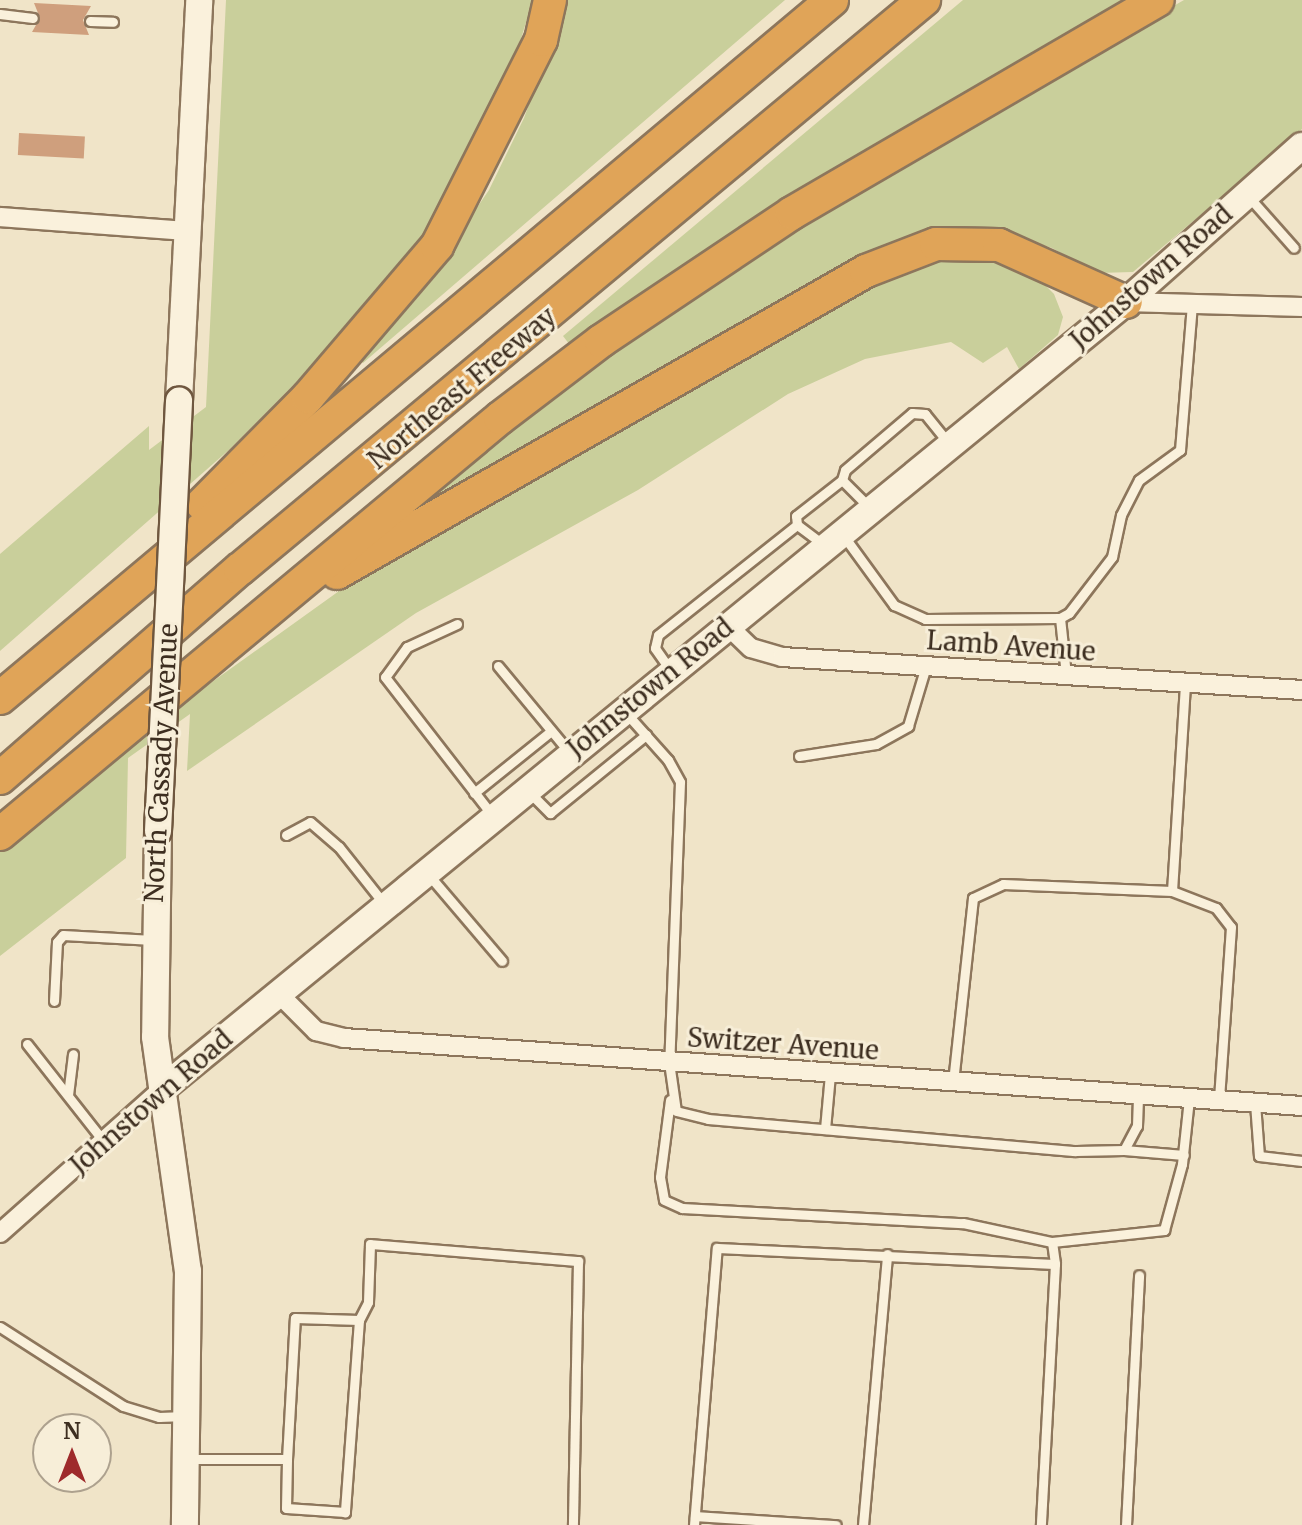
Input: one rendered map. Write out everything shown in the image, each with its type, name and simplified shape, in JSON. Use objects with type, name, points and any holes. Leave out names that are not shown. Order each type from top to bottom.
[{"type":"highway","points":[[100,615],[308,397],[437,246],[541,40],[550,0]]},
{"type":"highway","points":[[0,698],[832,0]]},
{"type":"highway","name":"Northeast Freeway","points":[[0,778],[240,569],[924,0]]},
{"type":"highway","points":[[0,834],[500,418],[651,306],[792,213],[1158,0]]},
{"type":"highway","points":[[249,628],[453,504],[866,271],[936,244],[999,245],[1126,302]]},
{"type":"main road","name":"North Cassady Avenue","points":[[185,1525],[189,1416],[188,1271],[155,1037],[153,940],[199,0]]},
{"type":"main road","name":"Johnstown Road","points":[[162,1089],[1126,302],[1302,146]]},
{"type":"street","points":[[0,217],[187,231]]},
{"type":"street","points":[[1126,302],[1192,300],[1302,307]]},
{"type":"street","name":"Lamb Avenue","points":[[727,625],[751,648],[782,657],[1302,690]]},
{"type":"street","name":"Switzer Avenue","points":[[278,993],[316,1031],[344,1038],[1302,1106]]},
{"type":"street","name":"Johnstown Road","points":[[0,1233],[105,1143],[162,1089]]},
{"type":"lane","points":[[0,14],[33,18]]},
{"type":"lane","points":[[90,21],[113,22]]},
{"type":"lane","points":[[1246,194],[1294,248]]},
{"type":"lane","points":[[797,525],[833,539],[894,605],[925,619],[1060,618],[1069,613],[1112,557],[1121,515],[1139,480],[1180,450],[1192,300]]},
{"type":"lane","points":[[797,525],[796,516],[842,480],[845,470],[912,413],[925,414],[950,445]]},
{"type":"lane","points":[[842,480],[871,509]]},
{"type":"lane","points":[[671,671],[655,648],[658,635],[797,525]]},
{"type":"lane","points":[[1060,618],[1066,675]]},
{"type":"lane","points":[[457,624],[407,647],[385,677],[493,816]]},
{"type":"lane","points":[[498,666],[570,754]]},
{"type":"lane","points":[[799,756],[876,744],[908,726],[926,666]]},
{"type":"lane","points":[[1172,891],[1185,683]]},
{"type":"lane","points":[[624,710],[680,782],[669,1062],[671,1097],[660,1177],[664,1200],[682,1208],[963,1223],[1052,1242],[1164,1230],[1184,1155],[1189,1098]]},
{"type":"lane","points":[[474,793],[551,731]]},
{"type":"lane","points":[[526,789],[550,813],[646,735]]},
{"type":"lane","points":[[286,835],[310,822],[339,847],[385,905]]},
{"type":"lane","points":[[426,871],[502,961]]},
{"type":"lane","points":[[953,1082],[973,898],[1003,884],[1172,891],[1216,908],[1231,927],[1219,1100]]},
{"type":"lane","points":[[54,1001],[57,942],[63,935],[153,940]]},
{"type":"lane","points":[[27,1044],[105,1143]]},
{"type":"lane","points":[[68,1095],[73,1054]]},
{"type":"lane","points":[[825,1129],[830,1074]]},
{"type":"lane","points":[[1124,1150],[1137,1126],[1138,1095]]},
{"type":"lane","points":[[671,1097],[676,1111],[708,1119],[1076,1151],[1124,1150],[1184,1155]]},
{"type":"lane","points":[[1255,1103],[1259,1156],[1302,1161]]},
{"type":"lane","points":[[1041,1525],[1055,1264],[1052,1242]]},
{"type":"lane","points":[[359,1320],[295,1318],[286,1508],[345,1512],[359,1320],[368,1302],[370,1244],[578,1261],[573,1525]]},
{"type":"lane","points":[[836,1525],[694,1520],[717,1248],[1055,1264]]},
{"type":"lane","points":[[863,1525],[887,1254]]},
{"type":"lane","points":[[1126,1525],[1139,1275]]},
{"type":"lane","points":[[0,1327],[123,1406],[159,1417],[189,1416]]},
{"type":"lane","points":[[187,1459],[287,1459]]},
{"type":"green space","points":[[226,0],[533,0],[499,109],[419,245],[354,324],[230,449],[0,651],[0,554],[149,426],[149,450],[206,407]]},
{"type":"green space","points":[[567,0],[785,0],[363,363],[357,357],[421,289],[489,190],[524,118]]},
{"type":"green space","points":[[963,0],[1139,0],[573,349],[563,336]]},
{"type":"green space","points":[[1184,0],[1302,0],[1302,129],[1133,272],[1097,273],[1052,248],[991,228],[937,230],[907,238],[408,517],[403,510],[682,299],[838,199]]},
{"type":"green space","points":[[943,256],[998,259],[1037,277],[1054,294],[1063,317],[1058,335],[1019,369],[1007,347],[983,363],[951,342],[865,359],[788,394],[638,490],[416,613],[187,771],[190,714],[128,758],[126,858],[0,956],[0,851],[205,687],[353,581],[860,290]]},
{"type":"building","points":[[34,3],[91,6],[83,20],[89,35],[32,32],[40,18]]},
{"type":"building","points":[[19,133],[85,136],[84,158],[18,155]]}]
